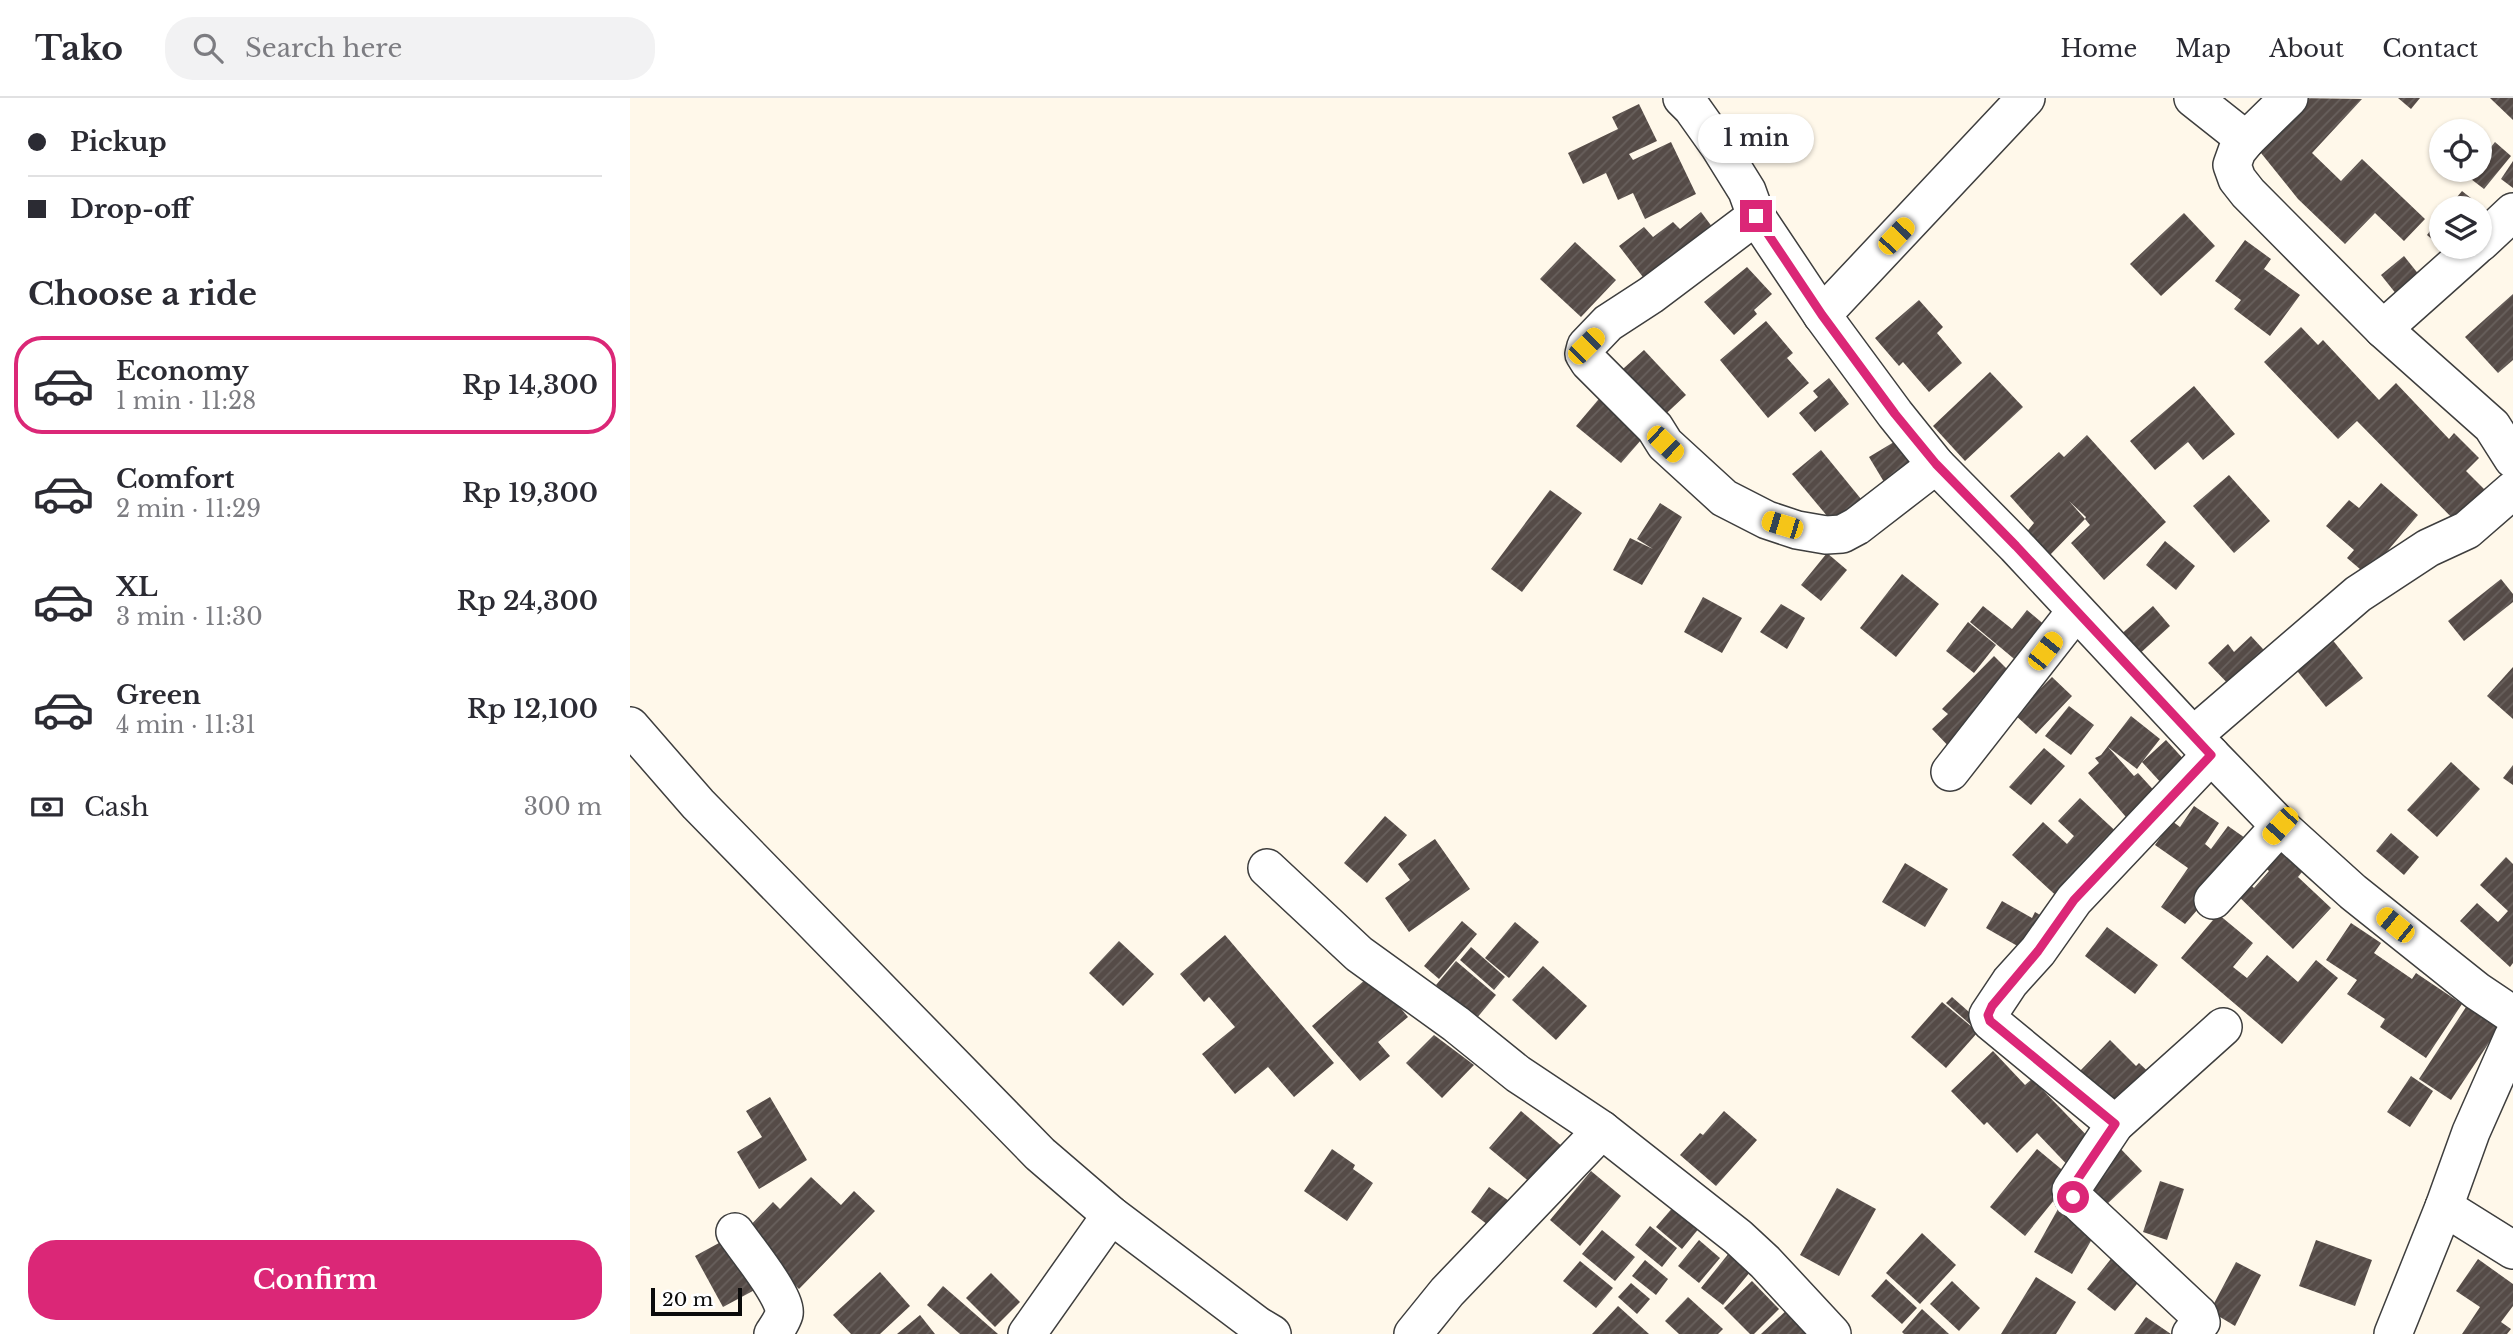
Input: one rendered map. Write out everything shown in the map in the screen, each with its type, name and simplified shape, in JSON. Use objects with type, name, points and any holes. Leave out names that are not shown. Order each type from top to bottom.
[{"type":"street","points":[[1682,98],[1692,108],[1733,169],[1756,216],[1822,315],[1895,414],[1936,464],[2280,826],[2353,892],[2477,991],[2513,1015]]},
{"type":"street","points":[[1822,315],[2026,98]]},
{"type":"street","points":[[2193,98],[2246,140]]},
{"type":"street","points":[[2289,98],[2237,151],[2232,165],[2237,179],[2383,329],[2492,426],[2513,459]]},
{"type":"street","points":[[2492,232],[2513,212]]},
{"type":"street","points":[[1756,216],[1608,323],[1586,346],[1584,354],[1589,362],[1655,428],[1665,444],[1724,498],[1767,520],[1797,530],[1826,535],[1842,534],[1857,526],[1936,464]]},
{"type":"street","points":[[2383,329],[2462,259]]},
{"type":"street","points":[[2115,1124],[1990,1021],[1988,1015],[1992,1006],[2038,951],[2074,900],[2202,745],[2358,594],[2428,548],[2467,530],[2513,490]]},
{"type":"street","points":[[1950,772],[2076,611]]},
{"type":"street","points":[[630,726],[698,804],[1040,1154],[1111,1215],[1272,1334]]},
{"type":"street","points":[[2213,900],[2280,826]]},
{"type":"street","points":[[1267,869],[1359,954],[1456,1024],[1518,1074],[1602,1130],[1738,1237],[1832,1334]]},
{"type":"street","points":[[2204,1330],[2199,1315],[2073,1197],[2071,1189],[2115,1124],[2223,1027]]},
{"type":"street","points":[[2393,1334],[2445,1207],[2471,1132],[2513,1037]]},
{"type":"street","points":[[1413,1334],[1447,1292],[1602,1130]]},
{"type":"street","points":[[2445,1207],[2513,1250]]},
{"type":"street","points":[[1027,1334],[1111,1215]]},
{"type":"street","points":[[735,1233],[777,1292],[784,1307],[785,1313],[774,1334]]},
{"type":"building","points":[[2294,98],[2362,99],[2312,153],[2341,181],[2362,159],[2425,219],[2404,241],[2375,213],[2345,244],[2298,199],[2261,153],[2257,142]]},
{"type":"building","points":[[2398,98],[2420,98],[2411,109]]},
{"type":"building","points":[[2490,98],[2513,98],[2513,120]]},
{"type":"building","points":[[1639,104],[1657,141],[1629,154],[1633,160],[1671,142],[1696,194],[1645,219],[1633,193],[1618,200],[1606,173],[1583,184],[1568,153],[1618,129],[1612,117]]},
{"type":"building","points":[[2495,142],[2511,156],[2492,179],[2492,146]]},
{"type":"building","points":[[2513,161],[2513,188],[2501,179]]},
{"type":"building","points":[[2475,182],[2490,182],[2484,189]]},
{"type":"building","points":[[1701,212],[1713,228],[1646,281],[1619,246],[1644,227],[1653,237],[1673,222],[1680,229]]},
{"type":"building","points":[[2184,213],[2215,246],[2161,296],[2130,264]]},
{"type":"building","points":[[2245,240],[2271,259],[2264,269],[2300,295],[2270,336],[2234,309],[2241,300],[2215,281]]},
{"type":"building","points":[[1575,242],[1616,280],[1581,317],[1540,279]]},
{"type":"building","points":[[2404,256],[2420,276],[2397,295],[2381,275]]},
{"type":"building","points":[[1747,267],[1772,294],[1754,310],[1757,314],[1734,335],[1704,302]]},
{"type":"building","points":[[2513,294],[2513,360],[2498,373],[2465,337]]},
{"type":"building","points":[[1919,300],[1943,327],[1937,333],[1962,363],[1929,392],[1903,362],[1899,366],[1875,338]]},
{"type":"building","points":[[1766,321],[1793,353],[1787,358],[1809,383],[1768,418],[1720,360]]},
{"type":"building","points":[[2301,327],[2318,345],[2323,340],[2379,400],[2396,383],[2449,439],[2454,433],[2479,458],[2466,471],[2490,495],[2459,525],[2357,421],[2338,439],[2264,362]]},
{"type":"building","points":[[1644,350],[1686,395],[1656,423],[1614,377]]},
{"type":"building","points":[[1990,372],[2023,407],[1965,461],[1933,426]]},
{"type":"building","points":[[1829,378],[1849,404],[1815,432],[1799,413],[1818,397],[1813,391]]},
{"type":"building","points":[[2194,386],[2235,434],[2203,460],[2188,442],[2155,470],[2130,441]]},
{"type":"building","points":[[1603,394],[1648,432],[1621,463],[1576,426]]},
{"type":"building","points":[[2087,435],[2166,522],[2104,580],[2071,543],[2090,525],[2085,519],[2049,556],[2025,534],[2034,523],[2010,496],[2059,452],[2064,457]]},
{"type":"building","points":[[1899,439],[1919,471],[1890,492],[1869,457]]},
{"type":"building","points":[[1821,450],[1861,499],[1833,523],[1792,474]]},
{"type":"building","points":[[2229,475],[2270,521],[2234,553],[2193,506]]},
{"type":"building","points":[[2381,483],[2418,515],[2367,575],[2347,558],[2354,550],[2326,526],[2349,500],[2359,508]]},
{"type":"building","points":[[1550,490],[1582,513],[1522,592],[1491,569]]},
{"type":"building","points":[[1660,503],[1682,517],[1642,585],[1613,570],[1630,538],[1653,549],[1637,539]]},
{"type":"building","points":[[2165,541],[2195,566],[2176,590],[2146,565]]},
{"type":"building","points":[[1827,553],[1847,570],[1821,601],[1801,585]]},
{"type":"building","points":[[1902,574],[1939,604],[1896,657],[1860,628]]},
{"type":"building","points":[[2501,579],[2513,594],[2513,602],[2464,641],[2448,621]]},
{"type":"building","points":[[1703,597],[1742,618],[1722,653],[1684,632]]},
{"type":"building","points":[[1781,604],[1805,618],[1787,649],[1760,632]]},
{"type":"building","points":[[1983,606],[2012,629],[2027,610],[2053,632],[2025,668],[1970,622]]},
{"type":"building","points":[[2153,606],[2170,626],[2136,657],[2118,637]]},
{"type":"building","points":[[1968,622],[1996,645],[1974,673],[1946,651]]},
{"type":"building","points":[[2327,633],[2363,678],[2326,707],[2290,662]]},
{"type":"building","points":[[2251,636],[2274,661],[2238,694],[2208,663],[2228,644],[2234,652]]},
{"type":"building","points":[[1994,656],[2017,679],[1956,754],[1932,729],[1948,714],[1942,709]]},
{"type":"building","points":[[2513,667],[2513,719],[2487,696]]},
{"type":"building","points":[[2052,677],[2072,696],[2036,734],[2014,714],[2028,697],[2030,699]]},
{"type":"building","points":[[2069,706],[2094,725],[2071,755],[2045,736]]},
{"type":"building","points":[[2131,716],[2160,739],[2137,769],[2108,747],[2134,776],[2138,773],[2159,796],[2132,824],[2088,773],[2099,763],[2095,758],[2101,755]]},
{"type":"building","points":[[2166,740],[2188,764],[2163,785],[2142,762]]},
{"type":"building","points":[[2044,748],[2065,766],[2031,805],[2009,787]]},
{"type":"building","points":[[2451,762],[2480,789],[2437,837],[2407,810]]},
{"type":"building","points":[[2513,765],[2513,785],[2503,778]]},
{"type":"building","points":[[2080,798],[2123,838],[2063,902],[2012,855],[2043,822],[2067,844],[2074,836],[2058,821]]},
{"type":"building","points":[[2194,806],[2219,823],[2205,844],[2211,849],[2228,826],[2248,840],[2205,901],[2185,924],[2161,907],[2188,868],[2155,845],[2172,821],[2180,827]]},
{"type":"building","points":[[1385,816],[1407,835],[1367,883],[1344,863]]},
{"type":"building","points":[[2391,833],[2419,857],[2404,875],[2376,851]]},
{"type":"building","points":[[1435,839],[1470,889],[1409,932],[1385,898],[1410,880],[1398,864]]},
{"type":"building","points":[[2275,848],[2302,872],[2298,877],[2331,908],[2293,949],[2234,892],[2244,879],[2254,888],[2269,871],[2261,864]]},
{"type":"building","points":[[2506,857],[2513,864],[2513,963],[2510,967],[2460,921],[2477,903],[2498,922],[2508,911],[2480,885]]},
{"type":"building","points":[[1905,863],[1948,889],[1925,927],[1882,902]]},
{"type":"building","points":[[2002,901],[2032,918],[2035,912],[2047,919],[2028,952],[1986,928]]},
{"type":"building","points":[[2218,914],[2253,943],[2233,967],[2247,978],[2267,955],[2298,982],[2316,960],[2338,978],[2282,1044],[2181,958]]},
{"type":"building","points":[[1462,921],[1477,934],[1439,979],[1424,966]]},
{"type":"building","points":[[1515,922],[1539,942],[1509,978],[1485,958]]},
{"type":"building","points":[[2351,923],[2381,943],[2374,953],[2412,979],[2416,973],[2462,1004],[2426,1058],[2380,1027],[2385,1019],[2347,994],[2357,980],[2326,960]]},
{"type":"building","points":[[2107,927],[2158,965],[2135,994],[2085,956]]},
{"type":"building","points":[[1225,935],[1334,1063],[1294,1097],[1268,1067],[1235,1094],[1202,1054],[1235,1027],[1209,997],[1204,1002],[1180,974]]},
{"type":"building","points":[[1119,941],[1154,974],[1123,1006],[1089,973]]},
{"type":"building","points":[[1471,947],[1505,977],[1494,990],[1460,960]]},
{"type":"building","points":[[1456,961],[1496,995],[1476,1019],[1436,985]]},
{"type":"building","points":[[1543,966],[1587,1006],[1556,1040],[1512,1000]]},
{"type":"building","points":[[1366,979],[1398,1005],[1408,1017],[1378,1042],[1390,1056],[1360,1081],[1312,1026]]},
{"type":"building","points":[[1952,997],[1977,1019],[1971,1025],[1946,1003]]},
{"type":"building","points":[[1942,1002],[1978,1032],[1946,1068],[1911,1037]]},
{"type":"building","points":[[2468,1004],[2500,1026],[2451,1100],[2419,1079]]},
{"type":"building","points":[[1434,1035],[1474,1065],[1442,1098],[1406,1063]]},
{"type":"building","points":[[2110,1040],[2136,1066],[2139,1063],[2158,1081],[2124,1113],[2080,1071]]},
{"type":"building","points":[[1993,1051],[2025,1085],[2032,1079],[2097,1146],[2076,1174],[2037,1133],[2017,1153],[1987,1122],[1984,1125],[1951,1091]]},
{"type":"building","points":[[2411,1076],[2433,1091],[2410,1127],[2387,1112]]},
{"type":"building","points":[[770,1097],[807,1160],[759,1189],[737,1152],[762,1137],[746,1111]]},
{"type":"building","points":[[1521,1111],[1564,1148],[1532,1184],[1489,1148]]},
{"type":"building","points":[[1724,1111],[1757,1140],[1716,1186],[1680,1155],[1700,1133],[1703,1135]]},
{"type":"building","points":[[2117,1145],[2142,1171],[2106,1205],[2089,1185]]},
{"type":"building","points":[[1332,1149],[1355,1165],[1353,1169],[1373,1183],[1347,1221],[1304,1191]]},
{"type":"building","points":[[2037,1149],[2072,1178],[2025,1236],[1990,1207]]},
{"type":"building","points":[[1591,1171],[1621,1196],[1580,1246],[1550,1220]]},
{"type":"building","points":[[811,1177],[841,1205],[854,1191],[875,1211],[799,1289],[744,1232],[773,1202],[780,1209]]},
{"type":"building","points":[[2160,1181],[2184,1189],[2167,1240],[2143,1232]]},
{"type":"building","points":[[1489,1187],[1515,1205],[1496,1231],[1471,1212]]},
{"type":"building","points":[[1837,1188],[1876,1209],[1839,1276],[1800,1255]]},
{"type":"building","points":[[1674,1206],[1700,1227],[1682,1249],[1656,1227]]},
{"type":"building","points":[[2058,1209],[2096,1232],[2072,1274],[2034,1252]]},
{"type":"building","points":[[1650,1226],[1677,1248],[1662,1267],[1635,1245]]},
{"type":"building","points":[[1602,1230],[1635,1257],[1615,1281],[1582,1254]]},
{"type":"building","points":[[1922,1233],[1956,1265],[1920,1304],[1886,1273]]},
{"type":"building","points":[[730,1237],[762,1286],[723,1307],[695,1256]]},
{"type":"building","points":[[1699,1240],[1720,1258],[1699,1283],[1678,1266]]},
{"type":"building","points":[[2316,1240],[2372,1260],[2355,1306],[2299,1286]]},
{"type":"building","points":[[1733,1248],[1755,1266],[1723,1305],[1701,1288]]},
{"type":"building","points":[[2114,1255],[2141,1279],[2115,1311],[2087,1289]]},
{"type":"building","points":[[2478,1259],[2513,1284],[2513,1306],[2501,1322],[2511,1329],[2507,1334],[2462,1334],[2480,1307],[2456,1291]]},
{"type":"building","points":[[1645,1260],[1668,1279],[1656,1295],[1632,1276]]},
{"type":"building","points":[[1580,1261],[1613,1288],[1596,1308],[1563,1281]]},
{"type":"building","points":[[2236,1262],[2261,1275],[2235,1326],[2210,1311]]},
{"type":"building","points":[[880,1272],[910,1306],[880,1334],[851,1334],[833,1315]]},
{"type":"building","points":[[991,1273],[1020,1302],[995,1327],[966,1298]]},
{"type":"building","points":[[2036,1277],[2076,1302],[2056,1334],[2001,1334]]},
{"type":"building","points":[[1886,1279],[1917,1308],[1902,1324],[1871,1296]]},
{"type":"building","points":[[1752,1281],[1779,1309],[1754,1334],[1750,1334],[1724,1308]]},
{"type":"building","points":[[1952,1281],[1980,1308],[1959,1331],[1930,1304]]},
{"type":"building","points":[[1631,1283],[1650,1299],[1637,1314],[1618,1297]]},
{"type":"building","points":[[943,1286],[998,1334],[960,1334],[927,1305]]},
{"type":"building","points":[[1688,1297],[1723,1329],[1718,1334],[1679,1334],[1665,1321]]},
{"type":"building","points":[[1618,1306],[1649,1334],[1592,1334]]},
{"type":"building","points":[[1789,1308],[1814,1334],[1761,1334]]},
{"type":"building","points":[[1922,1309],[1949,1334],[1904,1334],[1902,1332]]},
{"type":"building","points":[[920,1315],[935,1334],[897,1334]]},
{"type":"building","points":[[2146,1317],[2171,1334],[2134,1334]]},
{"type":"route","points":[[1756,216],[1822,315],[1895,414],[1936,464],[2211,755],[2074,900],[2038,951],[1992,1006],[1988,1015],[1990,1021],[2115,1124],[2071,1189],[2073,1197]]}]
